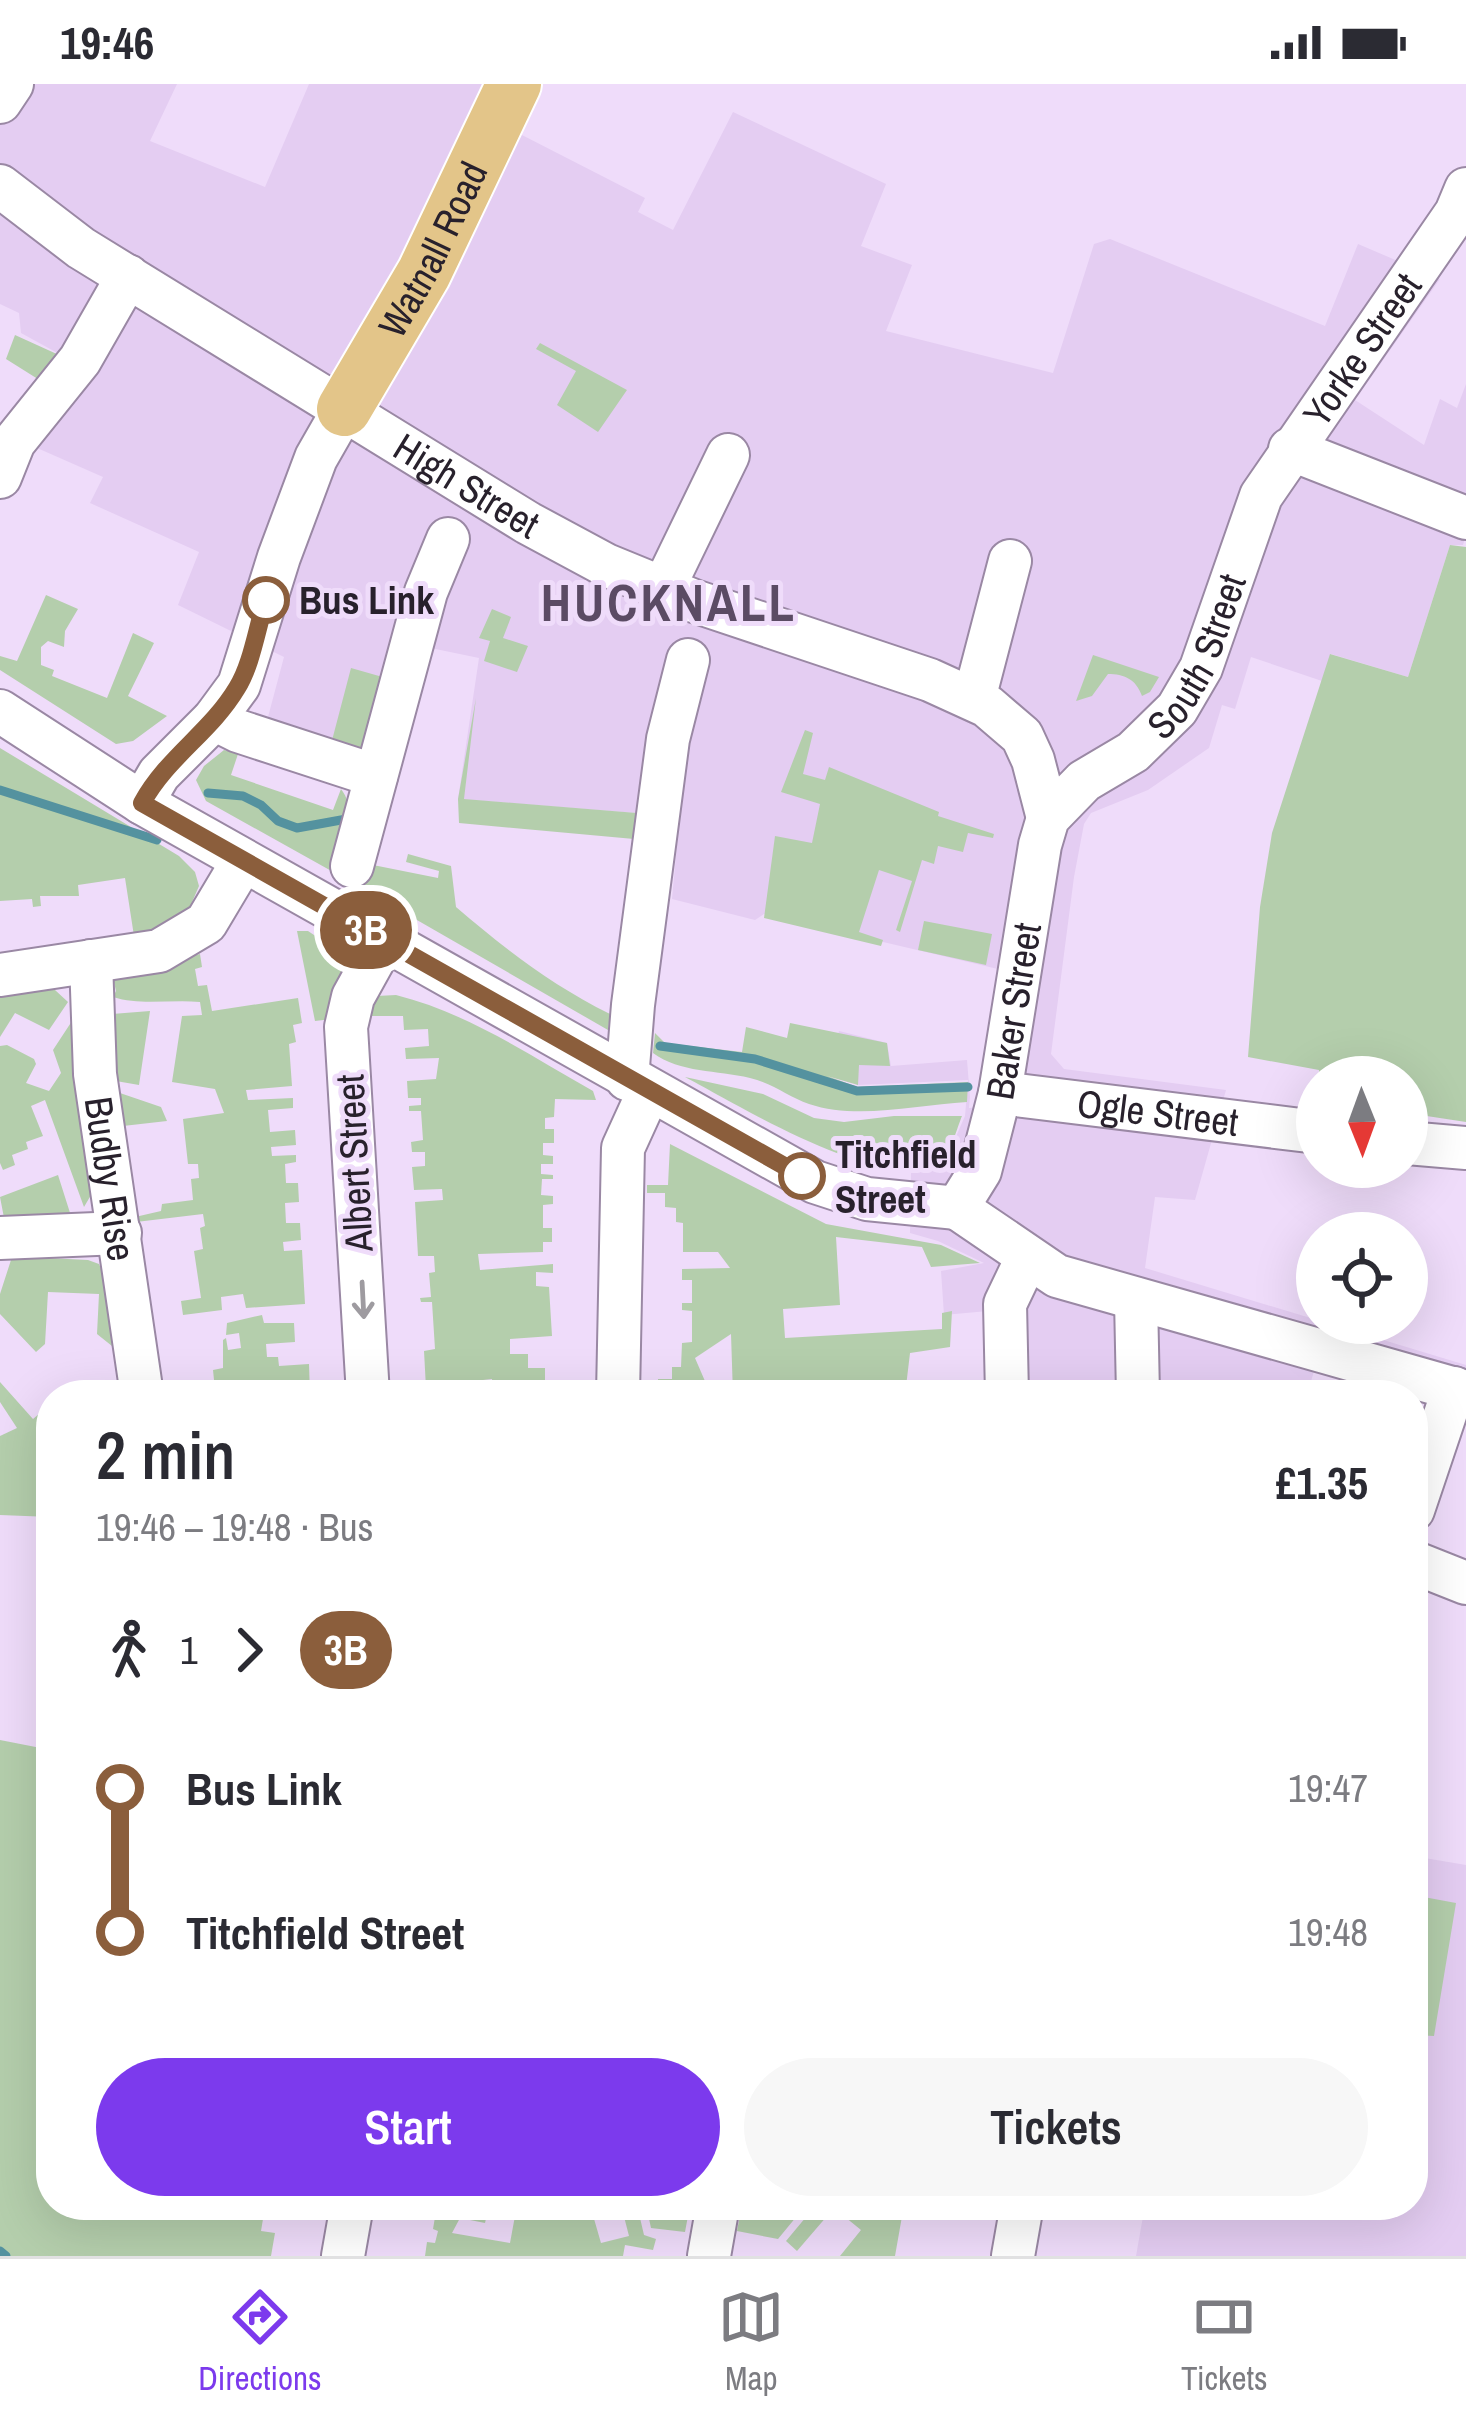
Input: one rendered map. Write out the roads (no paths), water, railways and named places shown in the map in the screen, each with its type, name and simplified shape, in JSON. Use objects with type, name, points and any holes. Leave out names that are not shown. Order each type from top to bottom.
[{"type":"main road","name":"Watnall Road","points":[[344,409],[424,274],[514,84]]},
{"type":"street","points":[[0,102],[12,84]]},
{"type":"street","name":"High Street","points":[[0,186],[81,248],[528,523],[606,565],[974,699],[1022,736],[1048,818]]},
{"type":"street","name":"Yorke Street","points":[[1290,449],[1456,213],[1466,189]]},
{"type":"street","points":[[0,477],[14,442],[80,360],[128,276]]},
{"type":"street","points":[[142,803],[159,773],[214,719],[239,686],[316,458],[344,409]]},
{"type":"street","points":[[1290,449],[1466,518]]},
{"type":"street","name":"South Street","points":[[1048,818],[1084,781],[1133,752],[1177,709],[1202,668],[1261,496],[1290,449]]},
{"type":"street","points":[[663,589],[728,454]]},
{"type":"street","points":[[352,866],[426,592],[448,539]]},
{"type":"street","points":[[974,699],[1010,561]]},
{"type":"street","points":[[618,1380],[623,1148],[638,1085],[632,1004],[668,739],[688,660]]},
{"type":"street","points":[[0,711],[142,803],[814,1182],[867,1199],[957,1208],[1057,1276],[1424,1380]]},
{"type":"street","points":[[214,719],[376,776]]},
{"type":"street","name":"Baker Street","points":[[957,1208],[980,1171],[1000,1093],[1048,818]]},
{"type":"street","points":[[0,975],[159,951],[206,923],[243,861]]},
{"type":"street","name":"Albert Street","points":[[367,1380],[346,1028],[353,997],[384,940]]},
{"type":"street","name":"Budby Rise","points":[[91,961],[95,1074],[140,1380]]},
{"type":"street","name":"Ogle Street","points":[[1000,1093],[1296,1129]]},
{"type":"street","points":[[1428,1145],[1466,1148]]},
{"type":"street","points":[[0,1238],[120,1233]]},
{"type":"street","points":[[1007,1380],[1005,1304],[1027,1258]]},
{"type":"street","points":[[1136,1299],[1138,1380]]},
{"type":"street","points":[[1428,1381],[1460,1390],[1428,1472]]},
{"type":"street","points":[[1428,1568],[1466,1583]]},
{"type":"street","points":[[344,2256],[350,2220]]},
{"type":"street","points":[[709,2256],[715,2220]]},
{"type":"street","points":[[1013,2256],[1019,2220]]},
{"type":"waterway","points":[[0,790],[157,840]]},
{"type":"waterway","points":[[208,793],[243,796],[278,821],[297,828],[352,818]]},
{"type":"waterway","points":[[660,1046],[755,1059],[857,1091],[968,1087]]},
{"type":"waterway","points":[[0,2251],[6,2256]]},
{"type":"place","name":"Bus Link","points":[[266,600]]},
{"type":"place","name":"Titchfield Street","points":[[802,1176]]},
{"type":"district","name":"HUCKNALL","points":[[669,602]]}]
